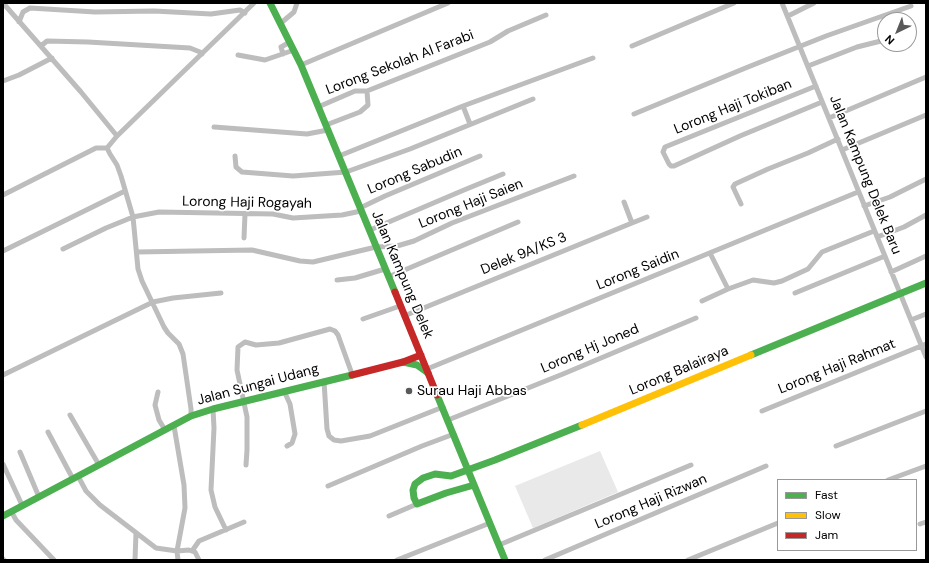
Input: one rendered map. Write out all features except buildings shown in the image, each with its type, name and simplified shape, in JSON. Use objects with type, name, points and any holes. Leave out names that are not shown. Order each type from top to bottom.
[{"type":"street","points":[[108,148],[117,136],[254,3]]},
{"type":"street","name":"Jalan Kampung Delek","points":[[270,3],[294,50],[346,172],[360,210],[370,230],[505,560]]},
{"type":"street","points":[[281,23],[294,12],[298,3]]},
{"type":"street","points":[[300,65],[448,3]]},
{"type":"street","points":[[632,46],[734,3]]},
{"type":"street","name":"Jalan Kampung Delek Baru","points":[[782,3],[900,294],[924,345],[926,357]]},
{"type":"street","points":[[788,16],[814,3]]},
{"type":"street","points":[[3,4],[52,58],[117,136]]},
{"type":"street","points":[[634,114],[834,33],[911,6]]},
{"type":"street","points":[[19,22],[23,12],[30,8],[95,12],[154,11],[212,14],[240,10],[245,13]]},
{"type":"street","name":"Lorong Sekolah Al Farabi","points":[[318,107],[355,91],[367,91],[490,42],[508,31],[546,15]]},
{"type":"street","points":[[41,46],[47,41],[88,42],[190,48],[202,54]]},
{"type":"street","points":[[283,54],[281,47],[290,42]]},
{"type":"street","points":[[808,66],[858,47],[877,42]]},
{"type":"street","points":[[238,55],[265,60],[294,50]]},
{"type":"street","points":[[3,81],[19,75],[52,58]]},
{"type":"street","points":[[338,156],[463,106],[593,58]]},
{"type":"street","points":[[829,118],[926,77]]},
{"type":"street","name":"Lorong Haji Tokiban","points":[[816,86],[665,147],[663,152],[669,164],[674,166],[740,136],[822,102]]},
{"type":"street","points":[[214,126],[307,134],[327,128],[360,112],[368,105],[367,91]]},
{"type":"street","points":[[235,156],[236,167],[242,172],[293,176],[346,172],[410,149],[533,99]]},
{"type":"street","points":[[463,106],[470,124]]},
{"type":"street","points":[[842,150],[926,115]]},
{"type":"street","points":[[741,204],[733,187],[735,184],[838,140]]},
{"type":"street","points":[[3,195],[96,148],[108,148]]},
{"type":"street","points":[[108,148],[117,165],[133,217],[138,269],[142,281],[168,332],[179,344],[184,362],[192,409],[191,416]]},
{"type":"street","name":"Lorong Sabudin","points":[[360,210],[385,196],[480,156]]},
{"type":"street","points":[[370,230],[503,174]]},
{"type":"street","name":"Lorong Haji Saien","points":[[137,252],[252,250],[300,261],[313,262],[376,247],[393,247],[414,241],[452,223],[574,176]]},
{"type":"street","points":[[864,206],[890,197],[926,179]]},
{"type":"street","points":[[3,250],[126,191]]},
{"type":"street","name":"Lorong Saidin","points":[[428,371],[858,192]]},
{"type":"street","points":[[624,202],[632,223]]},
{"type":"street","name":"Lorong Haji Rogayah","points":[[63,249],[106,228],[133,217],[159,212],[272,214],[293,218],[342,215],[360,210]]},
{"type":"street","points":[[244,238],[245,214]]},
{"type":"street","points":[[877,237],[904,227],[926,215]]},
{"type":"street","name":"Delek 9A/KS 3","points":[[404,316],[647,217]]},
{"type":"street","points":[[388,277],[518,222]]},
{"type":"street","points":[[702,301],[753,280],[774,283],[782,281],[808,269],[822,252],[874,231]]},
{"type":"street","points":[[710,253],[728,289]]},
{"type":"street","points":[[795,293],[885,256]]},
{"type":"street","points":[[891,272],[926,256]]},
{"type":"street","points":[[337,280],[354,278],[385,269]]},
{"type":"street","name":"Lorong Balairaya","points":[[417,504],[414,498],[413,490],[415,484],[423,478],[435,474],[451,476],[468,470],[658,394],[926,283]]},
{"type":"street","points":[[3,374],[153,302],[173,298],[221,293]]},
{"type":"street","points":[[363,319],[400,306]]},
{"type":"street","points":[[911,320],[926,314]]},
{"type":"street","name":"Lorong Hj Joned","points":[[448,420],[563,374],[696,318]]},
{"type":"street","points":[[246,465],[247,417],[237,370],[238,346],[245,342],[256,345],[279,343],[330,329],[335,331],[338,335],[352,374]]},
{"type":"street","name":"Lorong Haji Rahmat","points":[[762,411],[924,345]]},
{"type":"street","name":"Jalan Sungai Udang","points":[[3,516],[191,416],[244,401],[403,362],[421,355]]},
{"type":"street","points":[[403,362],[417,365],[428,371]]},
{"type":"street","points":[[324,381],[327,429],[329,436],[334,440],[341,441],[370,436],[443,407]]},
{"type":"street","points":[[284,391],[290,404],[295,434],[292,443],[287,446]]},
{"type":"street","points":[[158,392],[155,405],[159,420],[165,430]]},
{"type":"street","points":[[213,409],[214,428],[211,490],[215,507],[226,530]]},
{"type":"street","points":[[836,446],[926,411]]},
{"type":"street","points":[[70,415],[98,465]]},
{"type":"street","points":[[174,426],[184,486],[185,508],[178,551],[178,560]]},
{"type":"street","points":[[48,432],[75,477],[100,505],[156,548],[178,551],[189,550],[195,552],[199,560]]},
{"type":"street","points":[[328,486],[454,434]]},
{"type":"street","points":[[20,452],[39,497]]},
{"type":"street","points":[[3,464],[22,506]]},
{"type":"street","points":[[499,545],[691,465]]},
{"type":"street","name":"Lorong Haji Rizwan","points":[[545,560],[766,466]]},
{"type":"street","points":[[891,479],[926,466]]},
{"type":"street","points":[[389,516],[446,493],[474,484]]},
{"type":"street","points":[[11,511],[16,520],[54,560]]},
{"type":"street","points":[[192,551],[199,541],[244,522]]},
{"type":"street","points":[[920,524],[926,522]]},
{"type":"street","points":[[397,560],[490,523]]},
{"type":"street","points":[[688,560],[777,523]]},
{"type":"street","points":[[135,560],[136,533]]},
{"type":"shaded area","points":[[600,451],[618,492],[533,528],[515,486]]},
{"type":"traffic: fast","points":[[270,3],[301,65],[395,292]]},
{"type":"traffic: fast","points":[[751,355],[926,283]]},
{"type":"traffic: fast","points":[[403,362],[417,365],[428,373]]},
{"type":"traffic: fast","points":[[3,516],[191,416],[213,409],[352,375]]},
{"type":"traffic: fast","points":[[437,395],[505,560]]},
{"type":"traffic: fast","points":[[474,485],[446,493],[417,504],[414,498],[413,490],[415,484],[423,478],[435,474],[451,476],[582,425]]},
{"type":"traffic: slow","points":[[582,425],[751,355]]},
{"type":"traffic: jam","points":[[395,292],[437,395]]},
{"type":"traffic: jam","points":[[352,375],[403,362],[421,355]]},
{"type":"place","name":"Surau Haji Abbas","points":[[409,391]]}]
